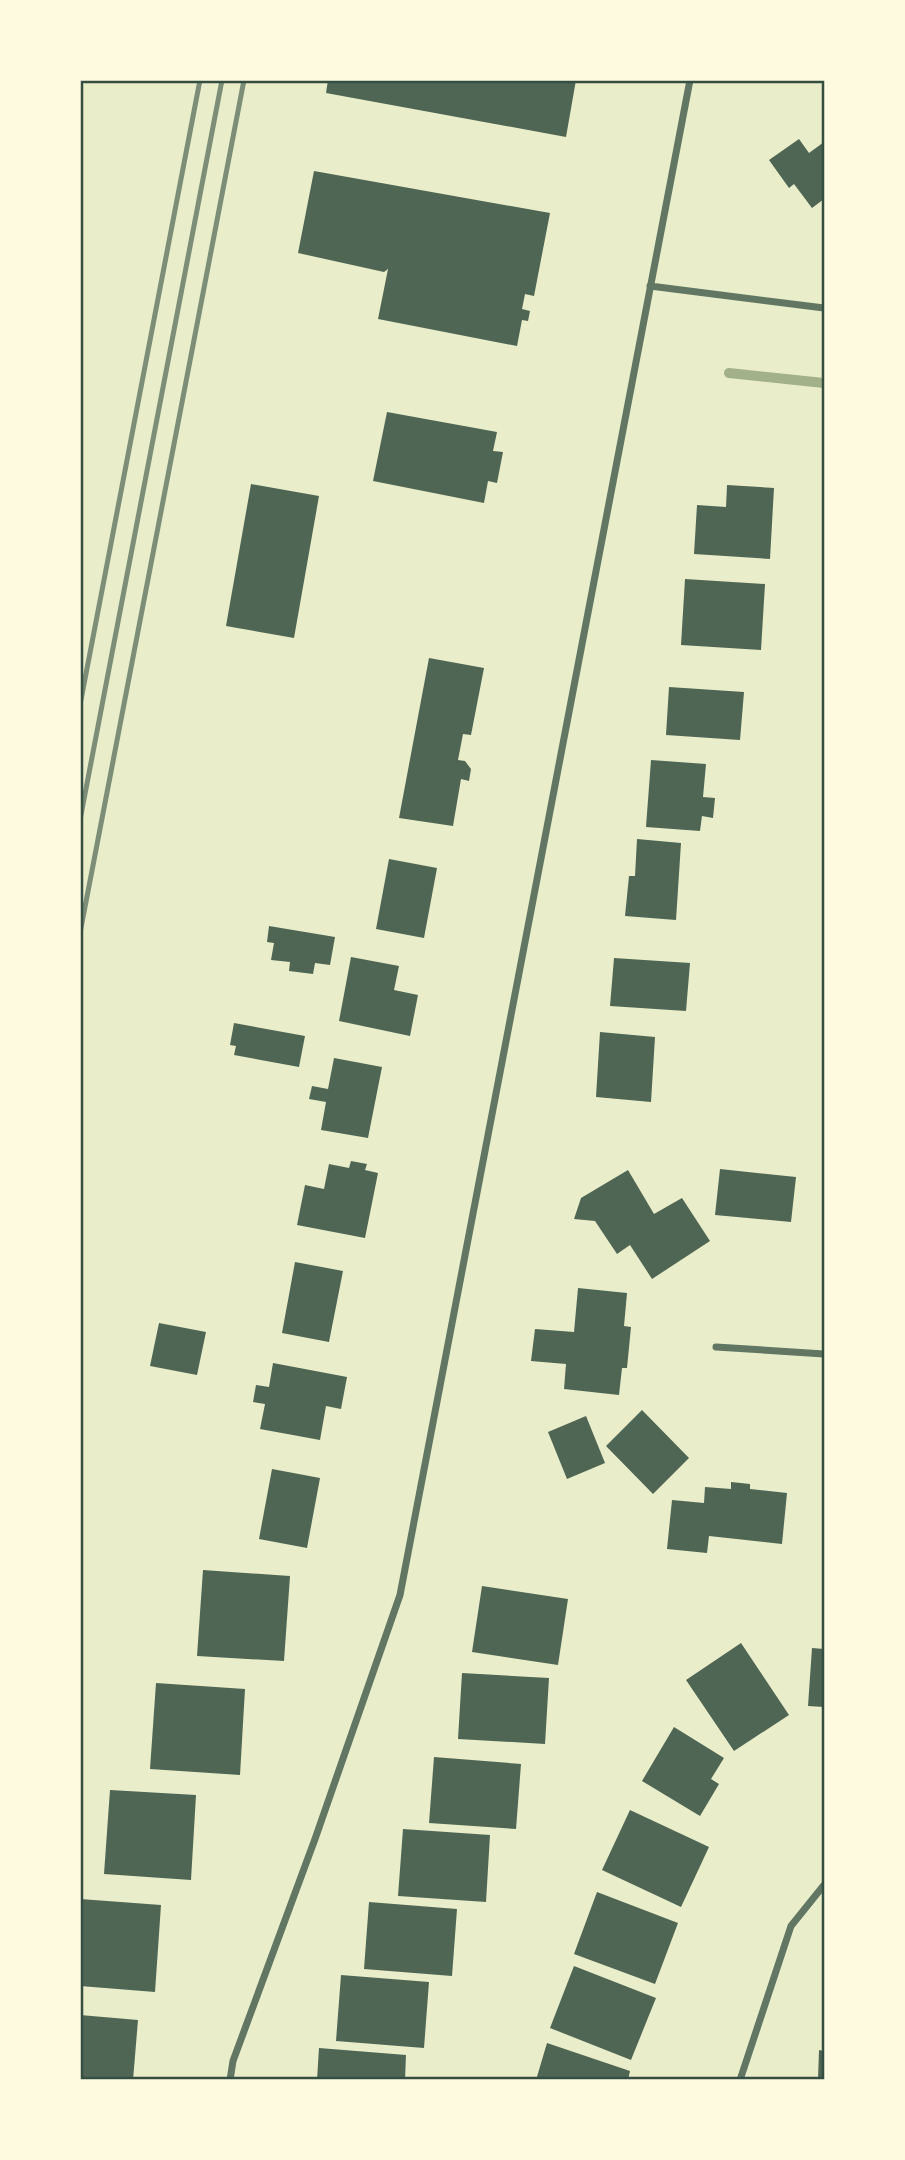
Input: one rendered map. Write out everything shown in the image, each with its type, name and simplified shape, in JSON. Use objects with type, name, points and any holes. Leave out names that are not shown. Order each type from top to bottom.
[{"type":"street","points":[[230,2080],[233,2061],[316,1839],[400,1595],[690,80]]},
{"type":"street","points":[[650,286],[824,308]]},
{"type":"street","points":[[716,1348],[824,1354]]},
{"type":"street","points":[[740,2080],[791,1926],[824,1885]]},
{"type":"building","points":[[328,80],[576,80],[566,137],[326,93]]},
{"type":"building","points":[[799,139],[809,153],[824,142],[824,199],[812,208],[794,184],[789,188],[769,160]]},
{"type":"building","points":[[314,171],[550,213],[534,296],[525,294],[522,309],[530,311],[528,321],[522,320],[517,346],[378,319],[388,269],[384,272],[298,253]]},
{"type":"building","points":[[387,412],[497,432],[493,451],[503,452],[497,483],[488,481],[484,503],[373,481]]},
{"type":"building","points":[[251,484],[319,496],[294,638],[226,626]]},
{"type":"building","points":[[727,485],[774,488],[770,559],[694,554],[697,505],[726,507]]},
{"type":"building","points":[[685,579],[765,584],[761,650],[681,645]]},
{"type":"building","points":[[429,658],[484,668],[471,735],[463,734],[458,760],[465,761],[471,769],[469,781],[461,779],[453,826],[399,818]]},
{"type":"building","points":[[669,687],[744,692],[740,740],[666,735]]},
{"type":"building","points":[[651,760],[706,764],[703,797],[715,798],[713,818],[702,816],[700,831],[646,827]]},
{"type":"building","points":[[637,839],[681,843],[676,920],[625,916],[629,876],[635,876]]},
{"type":"building","points":[[389,859],[437,868],[424,938],[376,929]]},
{"type":"building","points":[[269,926],[335,937],[330,965],[315,963],[313,974],[289,971],[290,962],[271,960],[274,943],[267,942]]},
{"type":"building","points":[[351,957],[399,966],[394,990],[418,995],[410,1036],[339,1021]]},
{"type":"building","points":[[614,958],[690,963],[686,1011],[610,1006]]},
{"type":"building","points":[[234,1023],[305,1036],[299,1067],[234,1055],[236,1046],[230,1045]]},
{"type":"building","points":[[600,1032],[655,1037],[651,1102],[596,1097]]},
{"type":"building","points":[[334,1058],[382,1067],[368,1138],[321,1130],[326,1102],[309,1099],[312,1086],[328,1089]]},
{"type":"building","points":[[351,1161],[367,1164],[365,1170],[378,1173],[365,1238],[297,1225],[305,1185],[324,1189],[329,1164],[349,1168]]},
{"type":"building","points":[[720,1169],[796,1177],[791,1222],[715,1215]]},
{"type":"building","points":[[628,1170],[654,1214],[682,1198],[710,1241],[652,1279],[630,1245],[617,1254],[595,1221],[574,1219],[581,1198]]},
{"type":"building","points":[[295,1262],[343,1271],[329,1342],[282,1333]]},
{"type":"building","points":[[578,1288],[627,1293],[624,1326],[631,1327],[627,1368],[622,1368],[619,1395],[564,1389],[566,1364],[531,1361],[535,1329],[574,1332]]},
{"type":"building","points":[[159,1323],[206,1332],[197,1375],[150,1366]]},
{"type":"building","points":[[273,1363],[347,1377],[341,1409],[326,1406],[320,1440],[260,1429],[265,1404],[253,1402],[256,1385],[269,1387]]},
{"type":"building","points":[[642,1410],[689,1458],[653,1494],[606,1446]]},
{"type":"building","points":[[586,1416],[605,1463],[567,1479],[548,1432]]},
{"type":"building","points":[[272,1469],[320,1478],[307,1548],[259,1539]]},
{"type":"building","points":[[731,1482],[750,1484],[750,1489],[787,1493],[782,1544],[709,1536],[707,1553],[667,1549],[672,1500],[704,1503],[705,1487],[731,1489]]},
{"type":"building","points":[[203,1570],[290,1576],[284,1661],[197,1656]]},
{"type":"building","points":[[482,1586],[568,1599],[558,1665],[472,1652]]},
{"type":"building","points":[[741,1643],[789,1715],[734,1751],[686,1680]]},
{"type":"building","points":[[812,1648],[824,1649],[824,1707],[808,1706]]},
{"type":"building","points":[[462,1673],[549,1678],[545,1744],[458,1739]]},
{"type":"building","points":[[156,1683],[245,1689],[240,1775],[150,1769]]},
{"type":"building","points":[[674,1727],[724,1758],[711,1779],[719,1784],[700,1816],[642,1781]]},
{"type":"building","points":[[434,1757],[521,1764],[516,1829],[429,1823]]},
{"type":"building","points":[[110,1790],[196,1795],[191,1880],[104,1874]]},
{"type":"building","points":[[630,1810],[709,1847],[681,1907],[602,1870]]},
{"type":"building","points":[[403,1829],[490,1835],[486,1902],[398,1896]]},
{"type":"building","points":[[597,1892],[678,1923],[655,1984],[574,1954]]},
{"type":"building","points":[[80,1899],[161,1905],[155,1992],[80,1986]]},
{"type":"building","points":[[369,1902],[457,1909],[452,1976],[364,1969]]},
{"type":"building","points":[[574,1966],[656,1998],[631,2060],[550,2028]]},
{"type":"building","points":[[341,1975],[429,1982],[424,2048],[336,2041]]},
{"type":"building","points":[[80,2015],[138,2020],[133,2080],[80,2080]]},
{"type":"building","points":[[547,2043],[630,2071],[628,2080],[536,2080]]},
{"type":"building","points":[[319,2048],[406,2055],[405,2080],[317,2080]]},
{"type":"building","points":[[819,2050],[824,2051],[824,2080],[818,2080]]},
{"type":"waterway","points":[[729,373],[824,383]]},
{"type":"railway","points":[[80,705],[200,80]]},
{"type":"railway","points":[[80,820],[222,80]]},
{"type":"railway","points":[[80,933],[244,80]]}]
